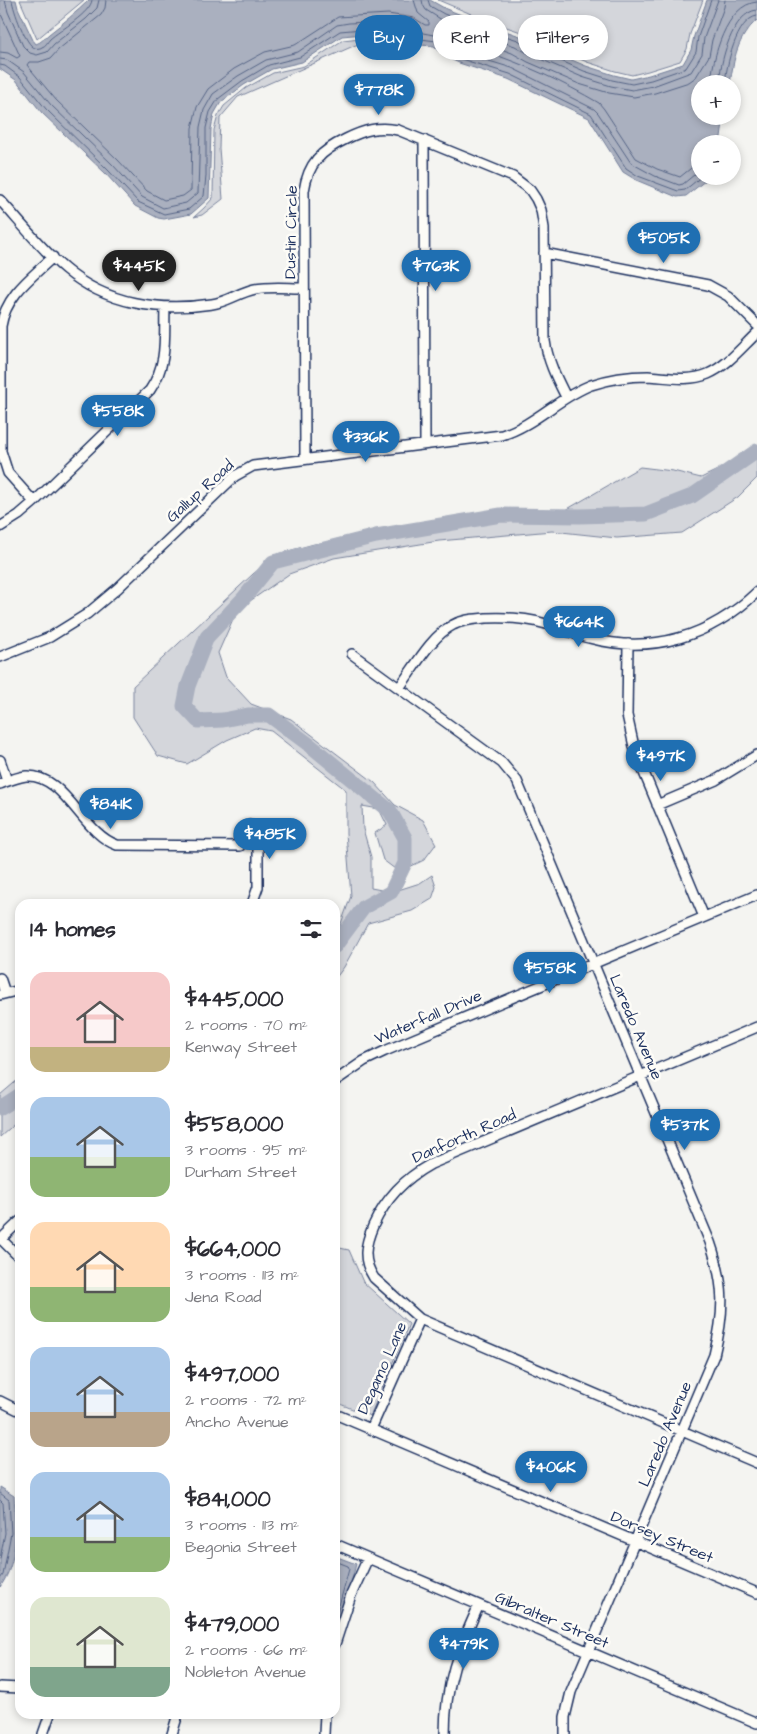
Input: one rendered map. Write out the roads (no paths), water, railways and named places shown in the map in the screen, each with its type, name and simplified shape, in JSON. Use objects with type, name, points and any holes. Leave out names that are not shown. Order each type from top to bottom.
[{"type":"street","name":"Dustin Circle","points":[[305,458],[304,191],[308,173],[318,158],[330,147],[368,129],[389,128],[424,140],[513,177],[523,184],[536,199],[544,221],[545,341],[551,366],[566,397]]},
{"type":"street","points":[[424,140],[425,444]]},
{"type":"street","points":[[0,200],[53,257],[79,280],[110,296],[144,305],[165,307],[212,304],[226,301],[255,289],[304,288]]},
{"type":"street","points":[[544,253],[708,285],[728,296],[757,325]]},
{"type":"street","points":[[34,502],[8,473],[1,451],[1,326],[5,308],[11,298],[53,257]]},
{"type":"street","points":[[0,527],[19,516],[150,390],[161,370],[164,359],[165,307]]},
{"type":"street","name":"Gallup Road","points":[[0,656],[50,637],[87,614],[111,595],[234,476],[242,471],[262,464],[305,458],[502,435],[513,432],[566,397],[593,385],[611,380],[646,376],[677,379],[700,376],[719,368],[757,333]]},
{"type":"street","points":[[399,688],[443,631],[453,625],[471,619],[499,617],[532,620],[604,642],[628,644],[666,641],[702,631],[734,612],[757,592]]},
{"type":"street","points":[[628,644],[626,696],[630,733],[635,751],[704,917]]},
{"type":"street","name":"Laredo Avenue","points":[[352,654],[502,762],[517,781],[710,1242],[719,1272],[723,1299],[719,1335],[714,1355],[567,1703],[565,1734]]},
{"type":"street","points":[[657,804],[716,780],[757,755]]},
{"type":"street","points":[[0,760],[4,783],[20,777],[34,776],[51,783],[100,837],[117,845],[240,846],[239,838],[241,831],[250,825],[257,829],[258,837],[258,887],[254,899]]},
{"type":"street","name":"Waterfall Drive","points":[[340,1077],[364,1061],[385,1051],[757,895]]},
{"type":"street","points":[[0,978],[3,994]]},
{"type":"street","name":"Danforth Road","points":[[757,1027],[431,1164],[407,1178],[397,1188],[380,1212],[368,1238],[365,1252],[366,1262],[374,1278],[420,1319],[757,1463]]},
{"type":"street","points":[[15,1226],[0,1240],[15,1254]]},
{"type":"street","name":"Degamo Lane","points":[[371,1430],[420,1319]]},
{"type":"street","points":[[0,1401],[15,1408]]},
{"type":"street","name":"Dorsey Street","points":[[340,1416],[757,1593]]},
{"type":"street","name":"Gibralter Street","points":[[340,1546],[757,1723]]},
{"type":"street","points":[[340,1628],[350,1595],[368,1558]]},
{"type":"street","points":[[445,1734],[447,1693],[451,1672],[457,1653],[479,1605]]},
{"type":"street","points":[[0,1688],[15,1688]]},
{"type":"street","points":[[43,1734],[48,1719]]},
{"type":"street","points":[[172,1734],[176,1719]]},
{"type":"street","points":[[324,1734],[325,1719]]},
{"type":"water","points":[[0,0],[16,0],[36,44],[89,0],[430,0],[461,15],[433,15],[433,46],[423,45],[423,15],[355,15],[355,35],[342,36],[302,62],[272,69],[244,85],[221,102],[214,114],[211,129],[209,198],[191,214],[164,219],[158,218],[135,206],[105,173],[42,113],[16,80],[0,69]]},
{"type":"water","points":[[707,0],[757,0],[757,20],[741,41],[735,57],[732,75],[691,75],[691,125],[723,125],[721,135],[691,135],[691,185],[700,185],[686,196],[677,197],[636,180],[623,172],[589,118],[508,79],[452,60],[508,60],[508,32],[518,35],[518,60],[572,60],[631,79],[683,64],[691,50]]},
{"type":"water","points":[[0,1487],[14,1496],[15,1543],[10,1566],[0,1587]]},
{"type":"water","points":[[340,1558],[356,1564],[340,1625]]},
{"type":"waterway","points":[[340,939],[364,907],[391,892],[405,863],[405,838],[390,811],[311,746],[269,715],[248,715],[223,720],[198,721],[184,706],[188,686],[207,637],[243,599],[273,562],[376,536],[501,515],[580,516],[646,514],[692,496],[757,451]]},
{"type":"waterway","points":[[0,1108],[15,1098]]}]
